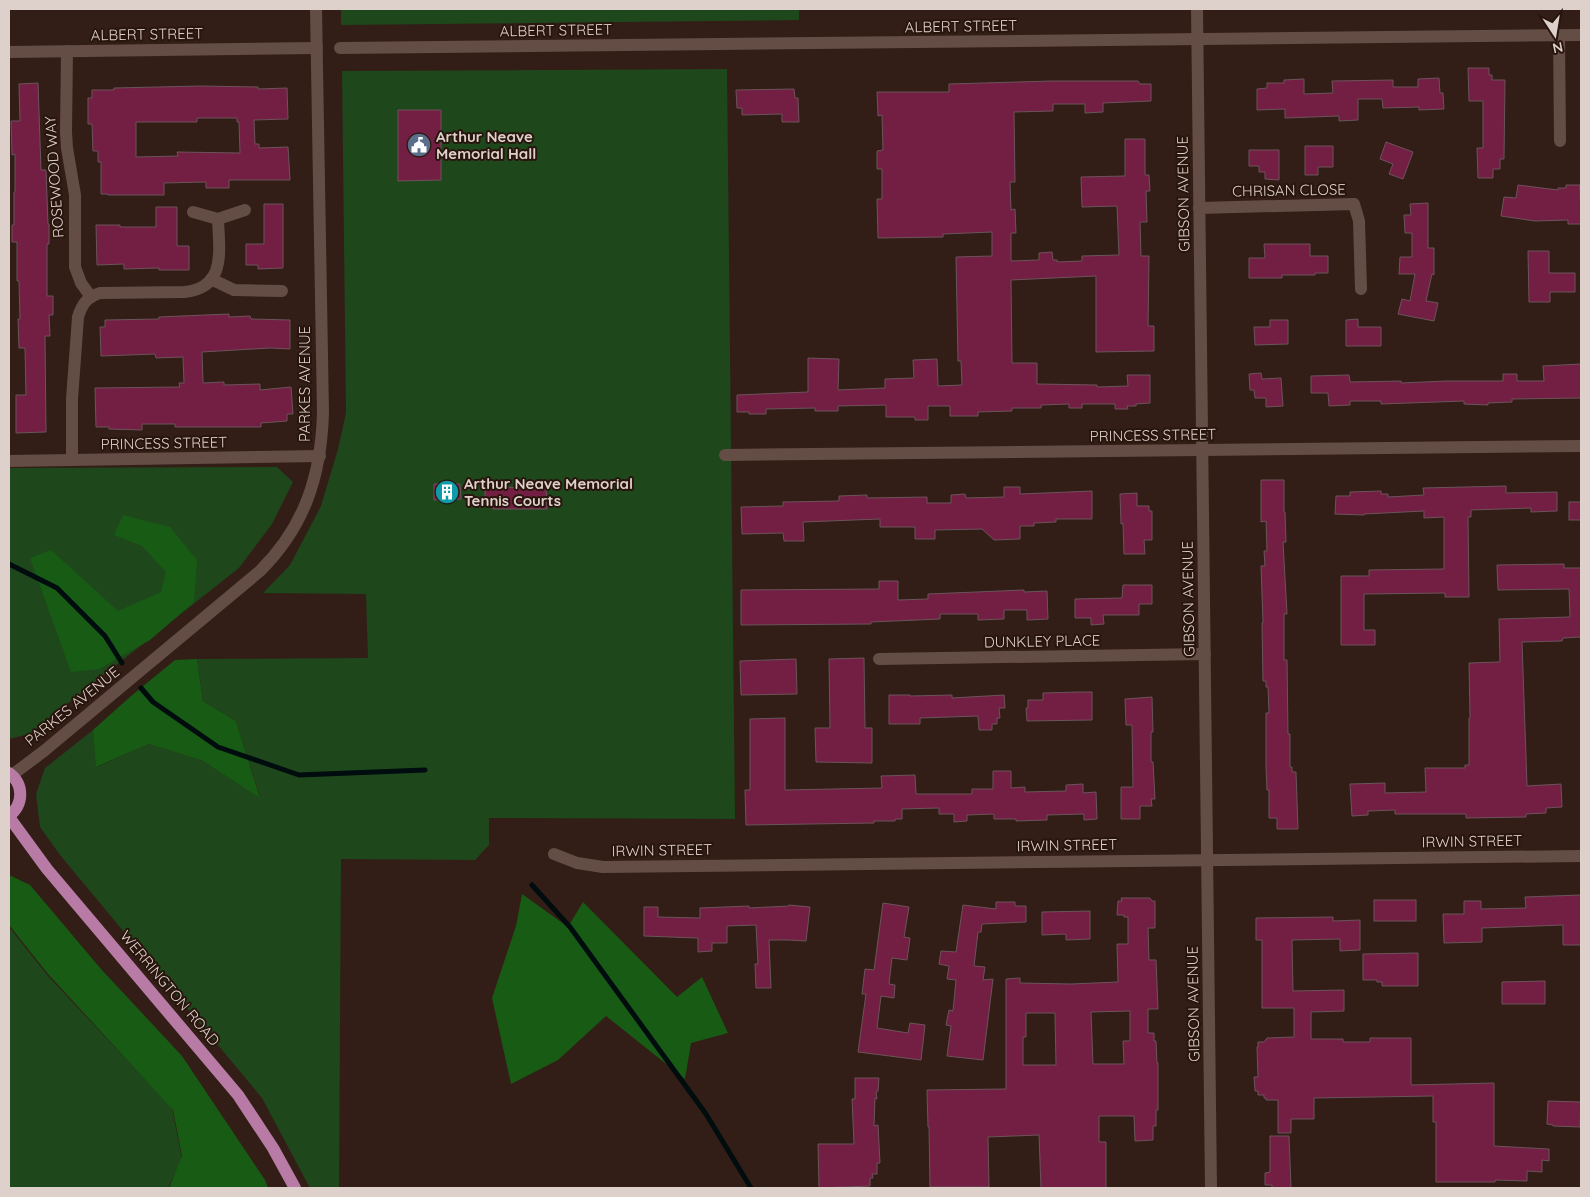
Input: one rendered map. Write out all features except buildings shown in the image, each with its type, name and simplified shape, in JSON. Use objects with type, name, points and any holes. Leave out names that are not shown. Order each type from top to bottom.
[{"type":"main road","points":[[9,816],[17,807],[20,798],[20,787],[10,774]]},
{"type":"main road","name":"WERRINGTON ROAD","points":[[9,816],[47,869],[238,1095],[273,1148],[295,1188]]},
{"type":"street","name":"PARKES AVENUE","points":[[10,774],[59,738],[236,592],[271,560],[292,533],[310,497],[320,456],[323,413],[316,9]]},
{"type":"street","name":"GIBSON AVENUE","points":[[1197,9],[1211,1188]]},
{"type":"street","points":[[1559,35],[1560,141]]},
{"type":"street","name":"ALBERT STREET","points":[[340,48],[1581,35]]},
{"type":"street","name":"ALBERT STREET","points":[[9,52],[317,48]]},
{"type":"street","name":"ROSEWOOD WAY","points":[[67,51],[66,132],[75,195],[75,267],[81,283],[91,297]]},
{"type":"street","name":"CHRISAN CLOSE","points":[[1199,208],[1354,204],[1360,221],[1361,289]]},
{"type":"street","points":[[193,212],[218,219],[245,210]]},
{"type":"street","points":[[72,460],[72,399],[78,317],[81,307],[91,297],[105,293],[188,291],[203,287],[215,274],[219,262],[218,219]]},
{"type":"street","points":[[211,279],[234,290],[282,290]]},
{"type":"street","name":"PRINCESS STREET","points":[[725,455],[1581,446]]},
{"type":"street","name":"PRINCESS STREET","points":[[9,461],[320,456]]},
{"type":"street","name":"DUNKLEY PLACE","points":[[879,660],[1204,654]]},
{"type":"street","name":"IRWIN STREET","points":[[554,854],[577,863],[603,867],[1581,856]]},
{"type":"green space","points":[[341,9],[799,9],[799,20],[341,25]]},
{"type":"green space","points":[[727,69],[735,819],[489,818],[489,845],[475,860],[341,859],[339,1188],[310,1188],[262,1098],[60,855],[40,827],[36,794],[45,768],[93,730],[97,767],[149,744],[203,761],[260,797],[236,721],[203,701],[197,659],[368,658],[366,594],[263,593],[290,565],[321,506],[338,449],[346,413],[342,71]]},
{"type":"green space","points":[[277,467],[293,482],[272,524],[239,568],[29,734],[9,739],[9,468]]},
{"type":"green space","points":[[123,515],[170,527],[197,560],[194,602],[150,640],[99,669],[71,672],[30,558],[51,550],[118,611],[161,592],[166,572],[142,546],[114,535]]},
{"type":"green space","points":[[197,659],[203,701],[236,721],[260,798],[203,761],[149,744],[96,767],[93,730],[175,660]]},
{"type":"green space","points":[[9,875],[30,885],[101,969],[182,1056],[265,1180],[268,1188],[169,1188],[182,1156],[173,1110],[48,974],[9,925]]},
{"type":"green space","points":[[522,894],[568,927],[583,902],[677,997],[702,977],[728,1033],[691,1043],[685,1079],[606,1016],[558,1060],[511,1084],[492,998],[516,926]]},
{"type":"green space","points":[[9,927],[48,976],[172,1108],[182,1159],[168,1188],[9,1188]]},
{"type":"waterway","points":[[9,564],[57,588],[105,636],[122,663]]},
{"type":"waterway","points":[[141,688],[153,702],[218,747],[299,775],[425,770]]},
{"type":"waterway","points":[[532,885],[570,927],[706,1114],[751,1188]]},
{"type":"place","name":"Arthur Neave Memorial Hall","points":[[419,145]]},
{"type":"place","name":"Arthur Neave Memorial Tennis Courts","points":[[447,492]]}]
